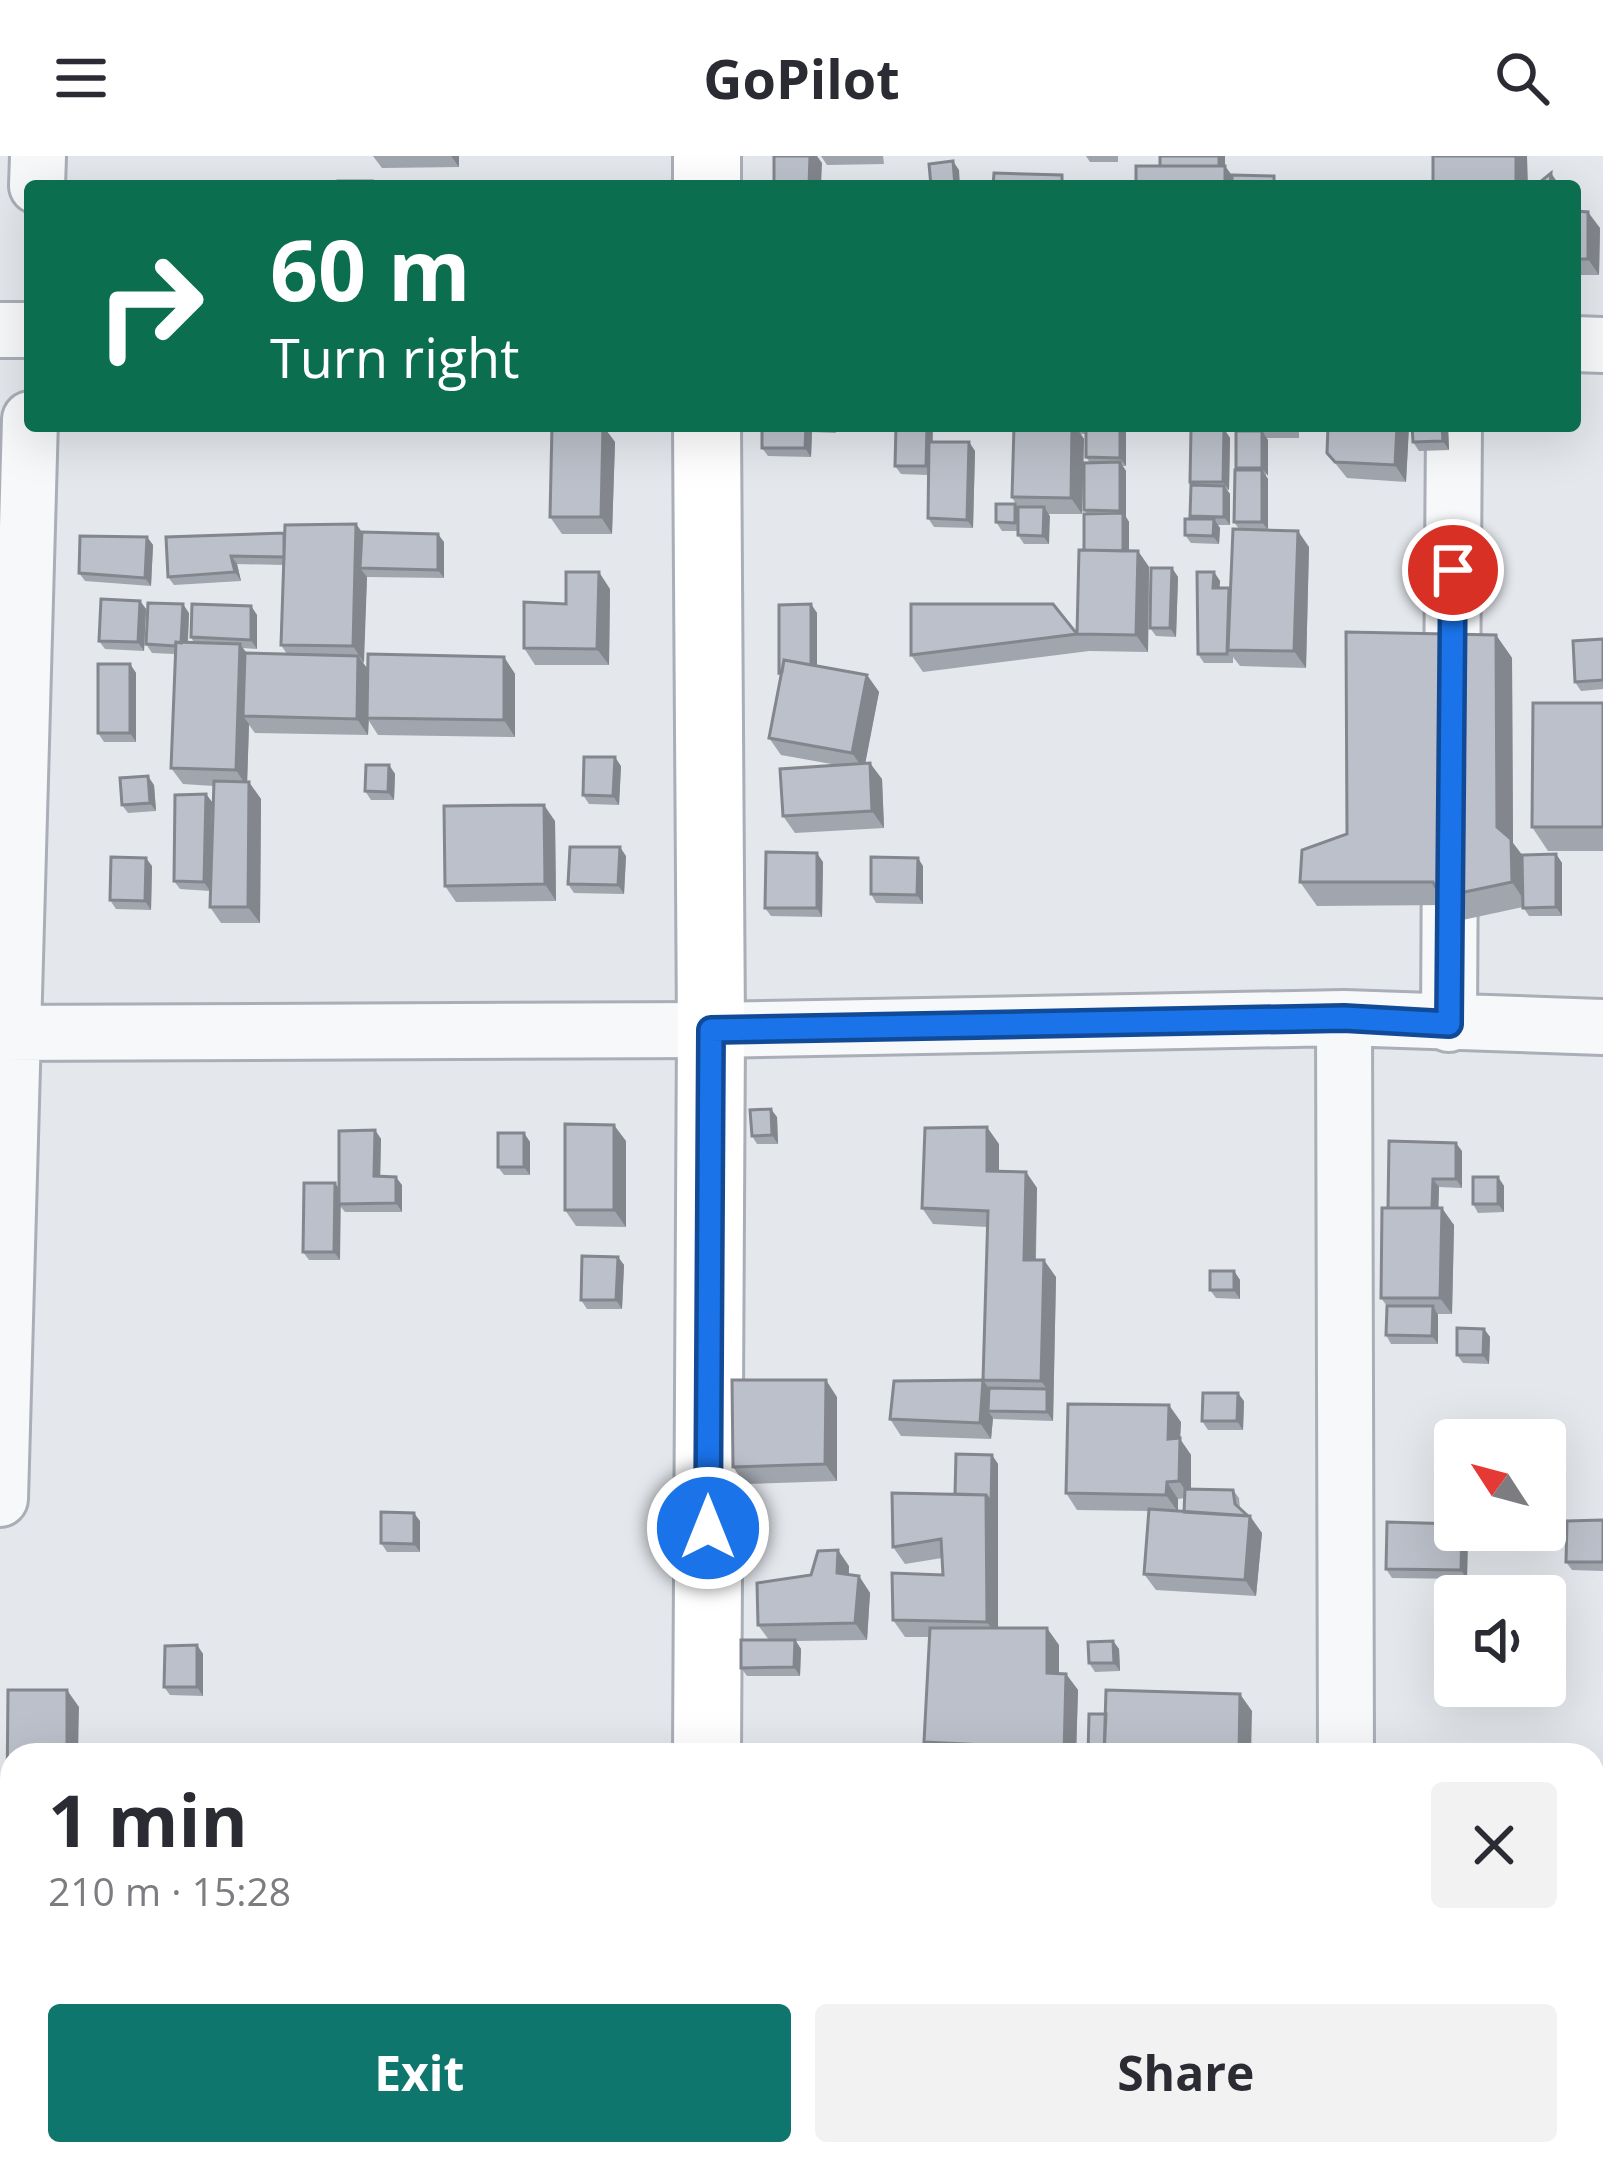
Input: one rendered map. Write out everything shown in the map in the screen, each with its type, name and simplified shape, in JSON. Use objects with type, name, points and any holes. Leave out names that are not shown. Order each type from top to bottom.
[{"type":"street","points":[[0,1498],[6,1032],[29,432]]},
{"type":"street","points":[[706,432],[711,1030],[707,1743]]},
{"type":"street","points":[[1449,1024],[1454,432]]},
{"type":"street","points":[[6,1032],[711,1030],[1344,1018],[1603,1027]]},
{"type":"street","points":[[1344,1018],[1346,1743]]},
{"type":"building","points":[[774,156],[810,156],[809,180],[774,180]]},
{"type":"building","points":[[1160,156],[1219,156],[1219,166],[1160,166]]},
{"type":"building","points":[[1433,156],[1516,156],[1516,180],[1433,180]]},
{"type":"building","points":[[953,161],[955,180],[930,180],[929,164]]},
{"type":"building","points":[[1136,166],[1225,166],[1225,180],[1136,180]]},
{"type":"building","points":[[994,173],[1062,175],[1062,180],[993,180]]},
{"type":"building","points":[[1232,175],[1274,176],[1274,180],[1232,180]]},
{"type":"building","points":[[1581,211],[1588,212],[1588,259],[1581,259]]},
{"type":"building","points":[[552,432],[603,432],[601,517],[550,517]]},
{"type":"building","points":[[762,432],[806,432],[805,448],[762,448]]},
{"type":"building","points":[[896,432],[927,432],[926,466],[895,466]]},
{"type":"building","points":[[1014,432],[1072,432],[1071,498],[1012,497]]},
{"type":"building","points":[[1086,432],[1120,432],[1120,458],[1086,457]]},
{"type":"building","points":[[1191,432],[1224,432],[1223,482],[1190,482]]},
{"type":"building","points":[[1236,432],[1262,432],[1262,468],[1236,468]]},
{"type":"building","points":[[1328,432],[1397,432],[1395,465],[1335,462],[1327,453]]},
{"type":"building","points":[[1412,432],[1442,432],[1443,441],[1413,442]]},
{"type":"building","points":[[929,442],[969,442],[967,520],[928,518]]},
{"type":"building","points":[[1120,462],[1120,511],[1084,510],[1084,463]]},
{"type":"building","points":[[1235,470],[1262,470],[1262,522],[1234,522]]},
{"type":"building","points":[[1191,485],[1224,486],[1224,517],[1190,516]]},
{"type":"building","points":[[996,504],[1015,504],[1015,523],[996,522]]},
{"type":"building","points":[[1018,507],[1044,507],[1043,536],[1018,535]]},
{"type":"building","points":[[1123,513],[1123,551],[1084,550],[1084,514]]},
{"type":"building","points":[[1185,519],[1214,519],[1213,536],[1185,535]]},
{"type":"building","points":[[356,524],[353,646],[281,645],[285,525]]},
{"type":"building","points":[[1233,529],[1298,531],[1294,651],[1228,650]]},
{"type":"building","points":[[362,532],[438,534],[438,570],[360,568]]},
{"type":"building","points":[[284,533],[284,557],[231,556],[235,572],[168,577],[166,537]]},
{"type":"building","points":[[80,536],[147,537],[145,578],[79,573]]},
{"type":"building","points":[[1079,550],[1138,551],[1136,635],[1077,634]]},
{"type":"building","points":[[1151,568],[1172,568],[1170,628],[1150,628]]},
{"type":"building","points":[[566,572],[599,572],[597,649],[524,648],[524,602],[566,604]]},
{"type":"building","points":[[1197,572],[1214,572],[1213,588],[1229,588],[1227,654],[1198,654]]},
{"type":"building","points":[[101,599],[140,601],[138,642],[99,641]]},
{"type":"building","points":[[148,603],[183,604],[181,643],[146,644]]},
{"type":"building","points":[[192,604],[251,606],[251,640],[191,637]]},
{"type":"building","points":[[811,604],[811,665],[784,660],[779,673],[779,605]]},
{"type":"building","points":[[911,604],[1053,604],[1077,634],[911,655]]},
{"type":"building","points":[[1346,632],[1496,635],[1497,827],[1511,839],[1512,882],[1441,897],[1433,882],[1300,882],[1302,850],[1347,834]]},
{"type":"building","points":[[1603,639],[1603,680],[1575,682],[1573,641]]},
{"type":"building","points":[[176,642],[240,644],[236,770],[171,768]]},
{"type":"building","points":[[245,653],[358,656],[357,719],[243,716]]},
{"type":"building","points":[[368,654],[504,657],[504,720],[367,718]]},
{"type":"building","points":[[784,660],[867,675],[852,753],[769,738]]},
{"type":"building","points":[[98,664],[130,664],[130,733],[98,733]]},
{"type":"building","points":[[1533,703],[1603,703],[1603,827],[1532,827]]},
{"type":"building","points":[[584,757],[615,757],[613,796],[583,795]]},
{"type":"building","points":[[870,763],[872,811],[783,816],[780,769]]},
{"type":"building","points":[[366,765],[389,765],[388,792],[365,791]]},
{"type":"building","points":[[148,776],[150,803],[122,805],[120,778]]},
{"type":"building","points":[[214,781],[249,782],[248,907],[210,907]]},
{"type":"building","points":[[206,794],[204,882],[174,881],[175,795]]},
{"type":"building","points":[[544,805],[545,884],[445,886],[444,806]]},
{"type":"building","points":[[570,847],[620,847],[618,885],[568,884]]},
{"type":"building","points":[[766,852],[817,853],[817,908],[765,908]]},
{"type":"building","points":[[1556,854],[1556,907],[1523,908],[1522,855]]},
{"type":"building","points":[[111,857],[146,858],[145,901],[110,900]]},
{"type":"building","points":[[871,857],[918,858],[917,895],[871,894]]},
{"type":"building","points":[[771,1109],[772,1135],[752,1136],[750,1110]]},
{"type":"building","points":[[565,1124],[614,1125],[614,1210],[565,1210]]},
{"type":"building","points":[[987,1127],[987,1171],[1026,1172],[1024,1260],[1044,1260],[1041,1381],[983,1380],[988,1211],[922,1208],[925,1128]]},
{"type":"building","points":[[375,1130],[374,1176],[396,1177],[396,1203],[339,1204],[339,1131]]},
{"type":"building","points":[[498,1133],[524,1133],[524,1167],[498,1167]]},
{"type":"building","points":[[1389,1141],[1456,1143],[1456,1179],[1433,1179],[1432,1208],[1388,1208]]},
{"type":"building","points":[[1473,1177],[1498,1177],[1498,1204],[1473,1204]]},
{"type":"building","points":[[304,1183],[335,1183],[334,1252],[303,1252]]},
{"type":"building","points":[[1382,1208],[1442,1208],[1440,1298],[1381,1298]]},
{"type":"building","points":[[582,1256],[618,1257],[616,1300],[581,1300]]},
{"type":"building","points":[[1210,1271],[1234,1271],[1234,1290],[1210,1290]]},
{"type":"building","points":[[1387,1306],[1433,1306],[1432,1336],[1386,1335]]},
{"type":"building","points":[[1457,1328],[1484,1329],[1483,1355],[1457,1355]]},
{"type":"building","points":[[732,1380],[826,1380],[825,1464],[733,1467]]},
{"type":"building","points":[[983,1380],[980,1423],[890,1419],[894,1381]]},
{"type":"building","points":[[989,1388],[1047,1389],[1047,1412],[988,1411]]},
{"type":"building","points":[[1203,1393],[1238,1393],[1237,1421],[1202,1421]]},
{"type":"building","points":[[1068,1404],[1169,1405],[1168,1439],[1180,1438],[1179,1481],[1167,1482],[1166,1495],[1066,1493]]},
{"type":"building","points":[[956,1454],[992,1455],[991,1503],[986,1495],[955,1494]]},
{"type":"building","points":[[1185,1489],[1233,1490],[1235,1504],[1248,1516],[1184,1512]]},
{"type":"building","points":[[892,1493],[986,1495],[987,1622],[893,1620],[892,1573],[943,1575],[941,1539],[893,1547]]},
{"type":"building","points":[[1149,1509],[1250,1516],[1245,1580],[1144,1574]]},
{"type":"building","points":[[381,1512],[414,1513],[414,1544],[381,1543]]},
{"type":"building","points":[[1603,1520],[1603,1562],[1566,1562],[1567,1521]]},
{"type":"building","points":[[1387,1522],[1434,1523],[1434,1551],[1461,1551],[1461,1570],[1386,1569]]},
{"type":"building","points":[[838,1550],[837,1573],[859,1576],[855,1623],[758,1625],[757,1583],[811,1575],[818,1551]]},
{"type":"building","points":[[930,1628],[1047,1628],[1047,1673],[1066,1674],[1064,1743],[924,1742]]},
{"type":"building","points":[[741,1640],[795,1640],[794,1667],[741,1668]]},
{"type":"building","points":[[1113,1641],[1114,1663],[1089,1663],[1088,1642]]},
{"type":"building","points":[[197,1645],[197,1687],[164,1687],[165,1646]]},
{"type":"building","points":[[8,1690],[67,1690],[67,1743],[8,1743]]},
{"type":"building","points":[[1106,1690],[1240,1694],[1239,1743],[1104,1743]]},
{"type":"building","points":[[1089,1714],[1106,1714],[1105,1743],[1088,1743]]},
{"type":"route","points":[[708,1528],[711,1030],[1344,1018],[1449,1024],[1453,570]]}]
